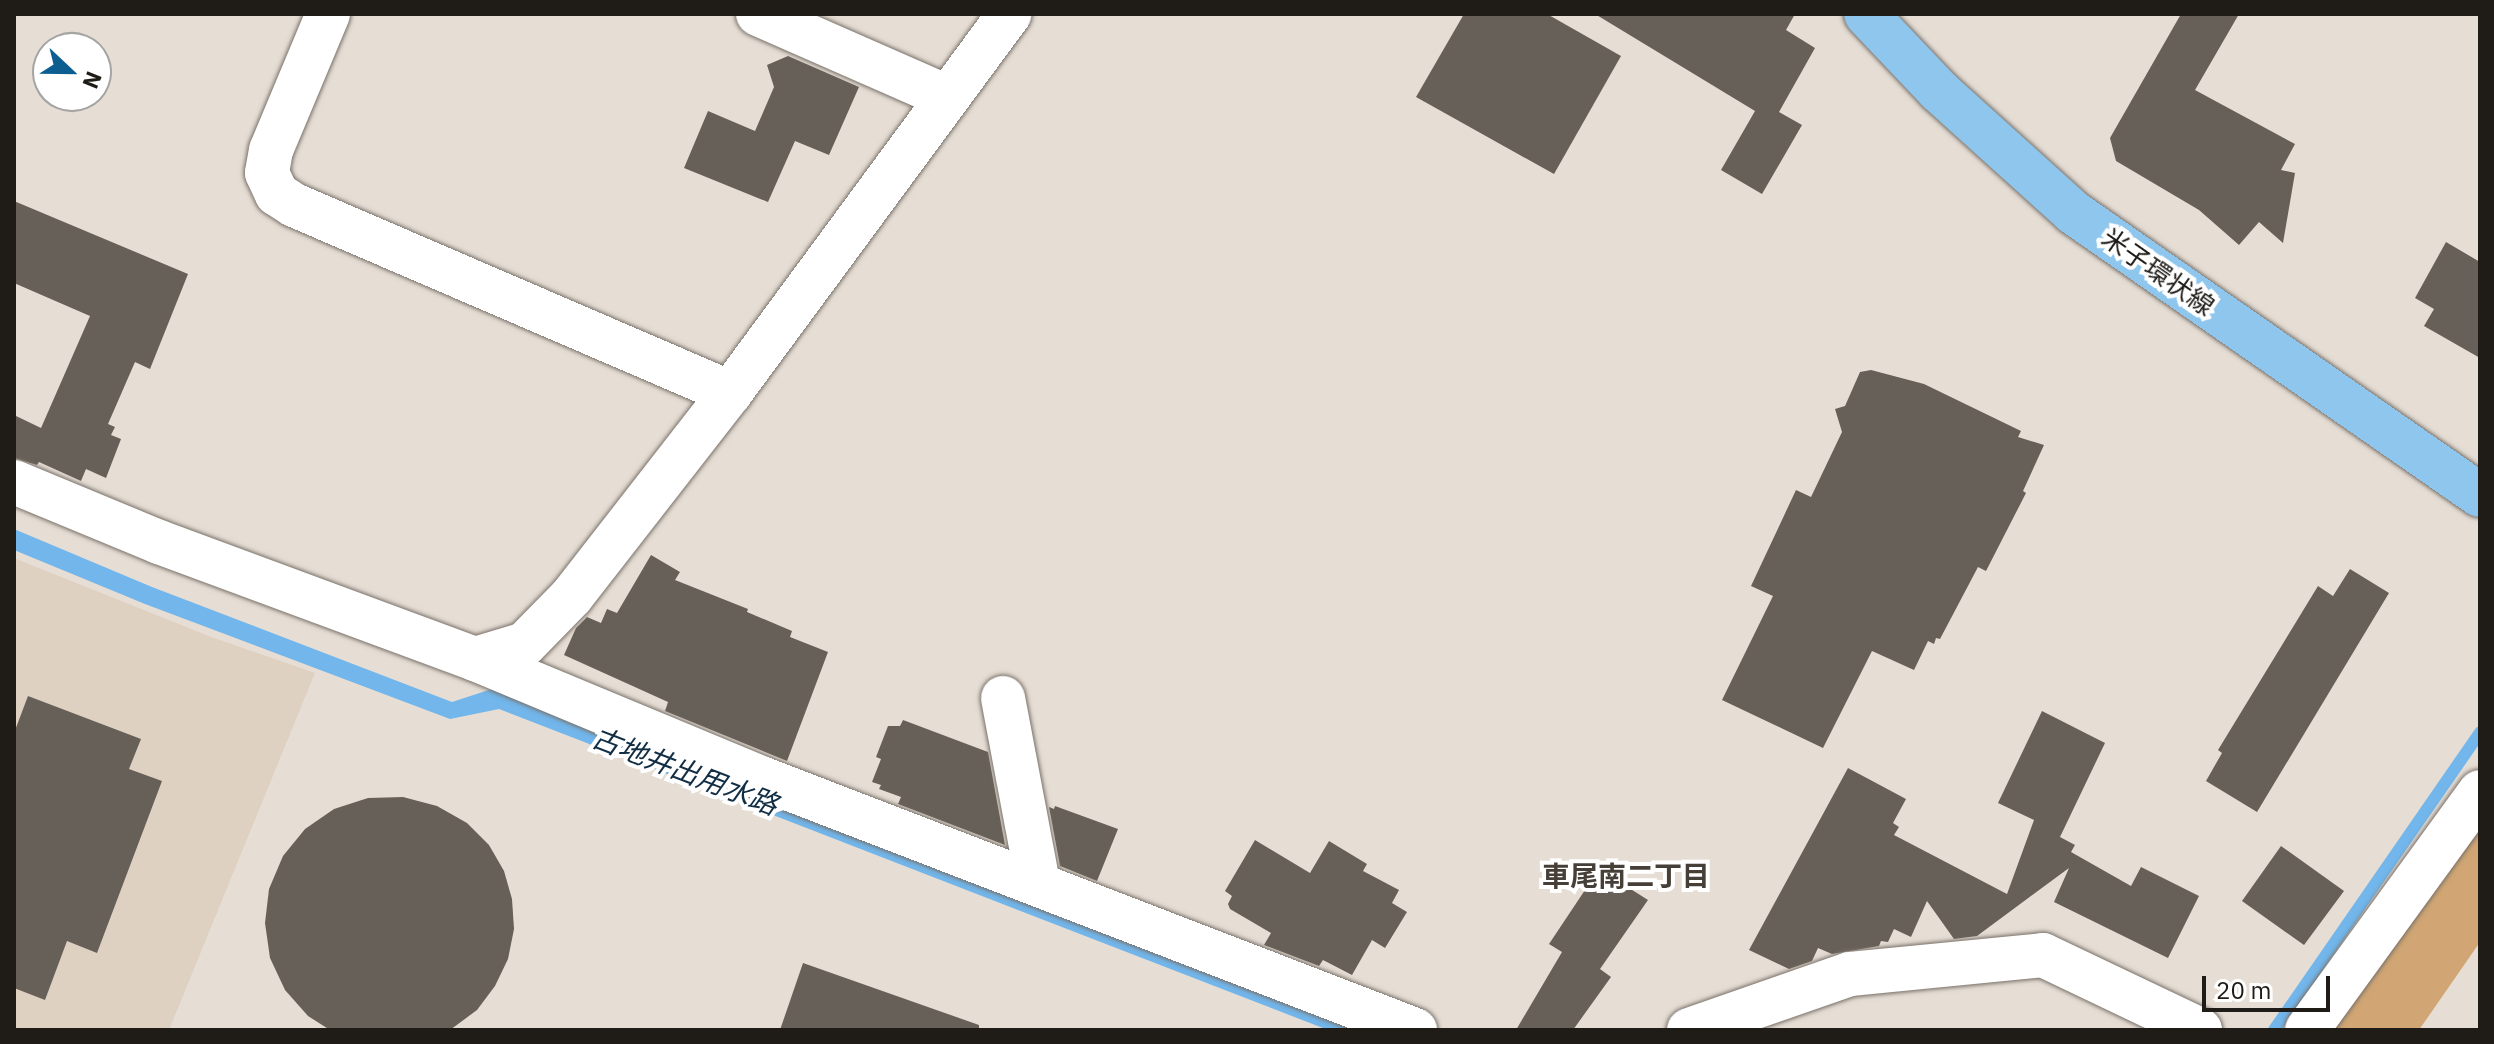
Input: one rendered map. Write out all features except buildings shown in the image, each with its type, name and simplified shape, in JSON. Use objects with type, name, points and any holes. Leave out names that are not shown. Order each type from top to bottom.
[{"type":"main road","name":"米子環状線","points":[[1866,14],[1939,91],[2074,213],[2480,495]]},
{"type":"street","points":[[328,14],[271,150],[267,173],[277,194],[294,205],[730,393]]},
{"type":"street","points":[[758,14],[947,97]]},
{"type":"street","points":[[475,659],[525,644],[572,596],[730,393],[1009,14]]},
{"type":"street","points":[[14,482],[159,542],[475,659],[761,778],[1415,1030]]},
{"type":"street","points":[[1003,698],[1038,884]]},
{"type":"street","points":[[2307,1030],[2480,792]]},
{"type":"street","points":[[1689,1030],[1850,974],[2043,955],[2200,1030]]},
{"type":"shaded area","points":[[14,558],[214,638],[315,673],[169,1030],[14,1030]]},
{"type":"shaded area","points":[[2480,825],[2480,942],[2419,1030],[2332,1030]]},
{"type":"water","name":"古地井出用水路","points":[[14,529],[152,587],[452,702],[495,688],[1375,1030],[1328,1030],[499,709],[450,719],[145,604],[14,550]]},
{"type":"waterway","points":[[2274,1030],[2480,732]]},
{"type":"district","name":"車尾南二丁目","points":[[1626,876]]}]
